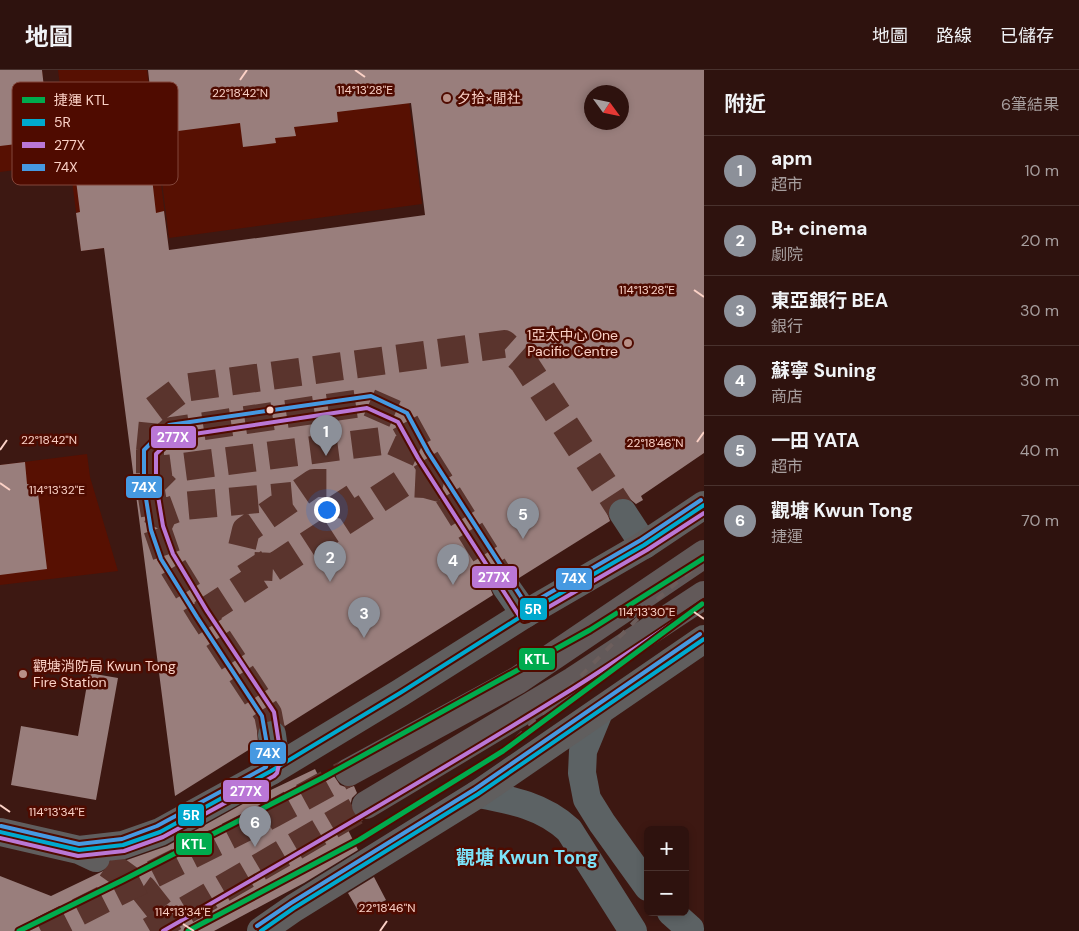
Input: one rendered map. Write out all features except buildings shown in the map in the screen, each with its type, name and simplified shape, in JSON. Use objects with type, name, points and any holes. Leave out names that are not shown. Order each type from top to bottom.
[{"type":"highway","points":[[349,772],[518,680],[704,554]]},
{"type":"highway","points":[[366,805],[573,681],[704,595]]},
{"type":"main road","points":[[79,850],[123,845],[160,832],[271,771],[400,693],[524,614],[644,546],[704,505]]},
{"type":"main road","points":[[261,931],[294,908],[478,794],[704,639]]},
{"type":"main road","points":[[0,832],[79,850],[108,864]]},
{"type":"lane","points":[[623,513],[644,546]]},
{"type":"lane","points":[[506,587],[524,614]]},
{"type":"lane","points":[[598,712],[583,751],[582,773],[587,799],[644,881]]},
{"type":"lane","points":[[271,771],[275,756],[272,735]]},
{"type":"lane","points":[[478,794],[516,800],[547,813],[559,821],[569,830],[633,931]]},
{"type":"shaded area","points":[[0,70],[42,70],[43,82],[12,82],[12,170],[0,172]]},
{"type":"shaded area","points":[[58,70],[147,70],[148,82],[60,82]]},
{"type":"shaded area","points":[[148,70],[405,70],[422,204],[169,238],[162,185],[178,185],[178,82],[150,82]]},
{"type":"shaded area","points":[[73,185],[161,185],[168,240],[81,251]]},
{"type":"shaded area","points":[[87,454],[90,477],[118,571],[0,585],[0,465]]},
{"type":"tunnel","points":[[150,451],[154,410],[183,388],[504,344],[523,361],[623,513]]},
{"type":"tunnel","points":[[272,735],[268,714],[167,557],[157,528],[150,485],[150,451],[171,431],[368,402],[402,417],[423,455],[506,587]]},
{"type":"tunnel","points":[[150,485],[166,469],[390,440],[423,455]]},
{"type":"tunnel","points":[[273,567],[254,566],[242,547],[246,530],[314,483],[328,483],[343,506],[338,525]]},
{"type":"tunnel","points":[[202,614],[403,483],[425,484],[444,489]]},
{"type":"tunnel","points":[[157,528],[164,513],[183,506],[292,496]]},
{"type":"tunnel","points":[[41,931],[274,813],[349,772]]},
{"type":"tunnel","points":[[150,931],[366,805]]},
{"type":"tunnel","points":[[108,864],[143,889],[162,913],[172,931]]},
{"type":"railway","points":[[503,751],[564,693],[656,600],[704,560]]},
{"type":"metro line","name":"KTL","points":[[19,931],[324,777],[590,630],[704,558]]},
{"type":"metro line","name":"KTL","points":[[188,931],[359,840],[503,751],[702,604]]},
{"type":"transit line","name":"74X","points":[[1,826],[79,844],[122,839],[157,826],[266,767],[269,756],[262,716],[161,559],[151,530],[144,486],[144,450],[169,425],[371,396],[407,413],[428,452],[527,606],[641,540],[701,500]]},
{"type":"transit line","name":"277X","points":[[0,838],[78,856],[124,851],[163,837],[277,773],[281,756],[274,712],[207,611],[173,554],[163,526],[156,484],[156,454],[174,437],[367,408],[398,422],[418,458],[520,617],[524,620],[647,550],[704,513]]},
{"type":"transit line","name":"5R","points":[[0,832],[79,850],[123,845],[160,832],[271,771],[525,614],[644,545],[704,505]]},
{"type":"transit line","name":"277X","points":[[163,931],[370,811],[523,719],[704,602]]},
{"type":"transit line","name":"74X","points":[[257,926],[475,789],[700,634]]},
{"type":"transit line","name":"5R","points":[[261,931],[294,908],[478,794],[704,639]]},
{"type":"place","name":"夕拾×閒社","points":[[447,98]]},
{"type":"place","name":"1亞太中心 One Pacific Centre","points":[[628,343]]},
{"type":"place","name":"apm","points":[[326,456]]},
{"type":"place","name":"一田 YATA","points":[[523,539]]},
{"type":"place","name":"B+ cinema","points":[[330,582]]},
{"type":"place","name":"蘇寧 Suning","points":[[453,585]]},
{"type":"place","name":"東亞銀行 BEA","points":[[364,638]]},
{"type":"place","name":"觀塘消防局 Kwun Tong Fire Station","points":[[23,674]]},
{"type":"place","name":"觀塘 Kwun Tong","points":[[255,847]]},
{"type":"district","name":"觀塘 Kwun Tong","points":[[527,857]]}]
